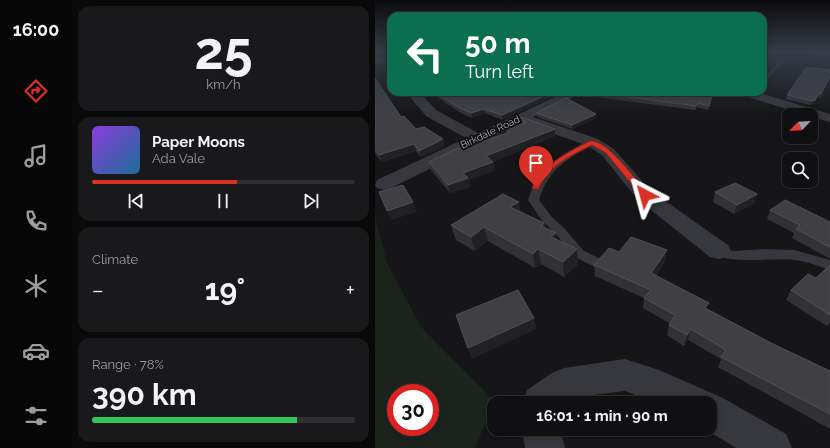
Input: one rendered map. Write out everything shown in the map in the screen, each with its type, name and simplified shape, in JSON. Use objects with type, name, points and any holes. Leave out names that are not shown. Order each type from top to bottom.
[{"type":"street","points":[[416,96],[431,113],[477,138]]},
{"type":"street","name":"Birkdale Road","points":[[385,184],[477,138],[567,96]]},
{"type":"street","points":[[757,96],[830,118]]},
{"type":"street","points":[[521,118],[592,142],[608,152],[645,195],[719,251]]},
{"type":"street","points":[[549,396],[564,385],[625,375],[647,382],[679,396]]},
{"type":"street","points":[[717,415],[772,448]]},
{"type":"street","points":[[542,436],[545,448]]},
{"type":"lane","points":[[592,142],[571,153],[544,174],[536,187],[533,200],[547,219],[560,231],[578,253],[595,262]]},
{"type":"lane","points":[[719,251],[733,256],[765,254],[794,255],[830,265]]},
{"type":"shaded area","points":[[375,216],[387,263],[421,327],[489,396],[487,396],[487,418],[475,448],[375,448]]},
{"type":"building","points":[[802,73],[830,73],[830,76],[821,94],[819,93],[815,100],[812,101],[787,95]]},
{"type":"building","points":[[375,78],[401,117],[404,116],[416,129],[424,127],[443,139],[419,151],[414,144],[379,155],[375,150]]},
{"type":"building","points":[[441,96],[544,96],[502,115],[484,109],[471,113]]},
{"type":"building","points":[[622,96],[712,96],[709,106],[698,103],[696,106]]},
{"type":"building","points":[[566,98],[596,114],[572,125],[536,113]]},
{"type":"building","points":[[521,117],[555,129],[486,156],[493,162],[463,173],[468,178],[448,185],[429,162],[458,148],[460,149],[510,132],[506,130],[526,122],[518,119]]},
{"type":"building","points":[[735,183],[757,194],[737,205],[715,192]]},
{"type":"building","points":[[403,185],[413,202],[387,211],[379,192]]},
{"type":"building","points":[[503,194],[519,202],[510,207],[544,223],[541,226],[556,233],[551,237],[577,249],[563,262],[538,249],[533,254],[484,227],[471,237],[451,225]]},
{"type":"building","points":[[785,200],[830,222],[830,247],[796,229],[800,225],[770,210]]},
{"type":"building","points":[[631,237],[667,250],[651,273],[709,303],[705,308],[773,344],[830,371],[830,414],[721,357],[726,350],[691,329],[687,335],[669,325],[675,315],[644,298],[651,290],[594,265],[609,248],[619,252]]},
{"type":"building","points":[[830,265],[830,315],[791,290],[808,274],[816,278]]},
{"type":"building","points":[[518,290],[534,318],[468,348],[456,315]]},
{"type":"waterway","points":[[767,77],[771,73]]},
{"type":"route","points":[[536,187],[544,174],[554,165],[571,153],[592,142],[608,152],[645,195]]}]
